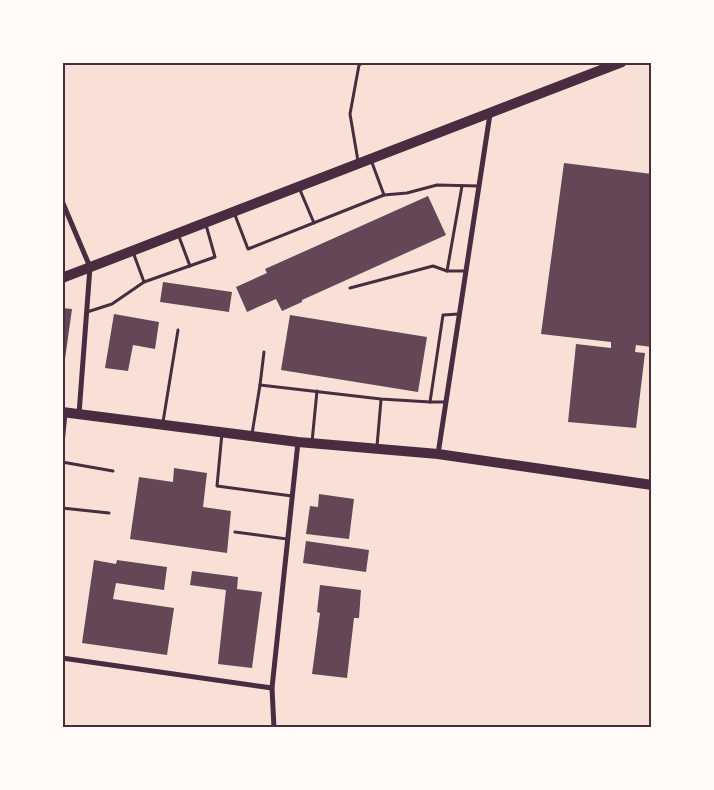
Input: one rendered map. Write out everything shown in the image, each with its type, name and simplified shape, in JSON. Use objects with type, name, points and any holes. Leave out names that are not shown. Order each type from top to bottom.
[{"type":"main road","points":[[62,277],[622,62]]},
{"type":"main road","points":[[64,413],[298,442],[438,454],[652,485]]},
{"type":"street","points":[[438,454],[490,113]]},
{"type":"street","points":[[62,201],[90,267],[79,415]]},
{"type":"street","points":[[274,728],[272,688],[298,442]]},
{"type":"street","points":[[62,658],[272,688]]},
{"type":"lane","points":[[358,164],[350,114],[359,65],[364,62]]},
{"type":"lane","points":[[371,159],[384,195]]},
{"type":"lane","points":[[234,212],[248,249],[384,195],[407,193],[437,185],[479,186]]},
{"type":"lane","points":[[447,271],[462,186]]},
{"type":"lane","points":[[298,187],[314,223]]},
{"type":"lane","points":[[86,312],[112,304],[144,282],[215,257],[205,222]]},
{"type":"lane","points":[[178,233],[190,266]]},
{"type":"lane","points":[[132,250],[144,282]]},
{"type":"lane","points":[[350,288],[433,266],[447,271],[466,271]]},
{"type":"lane","points":[[430,402],[443,315],[459,314]]},
{"type":"lane","points":[[162,425],[178,330]]},
{"type":"lane","points":[[251,436],[264,352]]},
{"type":"lane","points":[[260,385],[381,399],[446,402]]},
{"type":"lane","points":[[312,443],[317,391]]},
{"type":"lane","points":[[377,449],[381,399]]},
{"type":"lane","points":[[62,454],[64,413]]},
{"type":"lane","points":[[222,432],[217,486],[292,496]]},
{"type":"lane","points":[[62,462],[113,471]]},
{"type":"lane","points":[[62,508],[109,513]]},
{"type":"lane","points":[[235,532],[288,539]]},
{"type":"building","points":[[564,163],[652,174],[652,347],[636,345],[635,352],[645,353],[636,428],[568,422],[576,344],[611,348],[611,342],[541,334]]},
{"type":"building","points":[[428,196],[446,235],[302,300],[302,302],[282,311],[276,299],[247,312],[236,287],[267,273],[265,269]]},
{"type":"building","points":[[163,282],[232,292],[229,312],[160,302]]},
{"type":"building","points":[[62,308],[72,309],[64,366],[62,366]]},
{"type":"building","points":[[114,314],[159,322],[155,349],[133,345],[128,371],[105,368]]},
{"type":"building","points":[[290,315],[427,337],[418,392],[281,370]]},
{"type":"building","points":[[174,468],[207,473],[203,507],[231,511],[227,553],[130,539],[139,477],[173,482]]},
{"type":"building","points":[[319,494],[354,499],[349,539],[306,534],[310,506],[318,507]]},
{"type":"building","points":[[306,541],[369,550],[366,572],[303,563]]},
{"type":"building","points":[[94,560],[116,564],[117,560],[167,567],[164,590],[116,583],[113,599],[174,608],[167,655],[82,643]]},
{"type":"building","points":[[192,571],[238,577],[237,589],[262,592],[252,668],[218,664],[226,590],[190,585]]},
{"type":"building","points":[[320,585],[361,590],[359,618],[354,618],[347,678],[312,674],[320,613],[317,612]]}]
